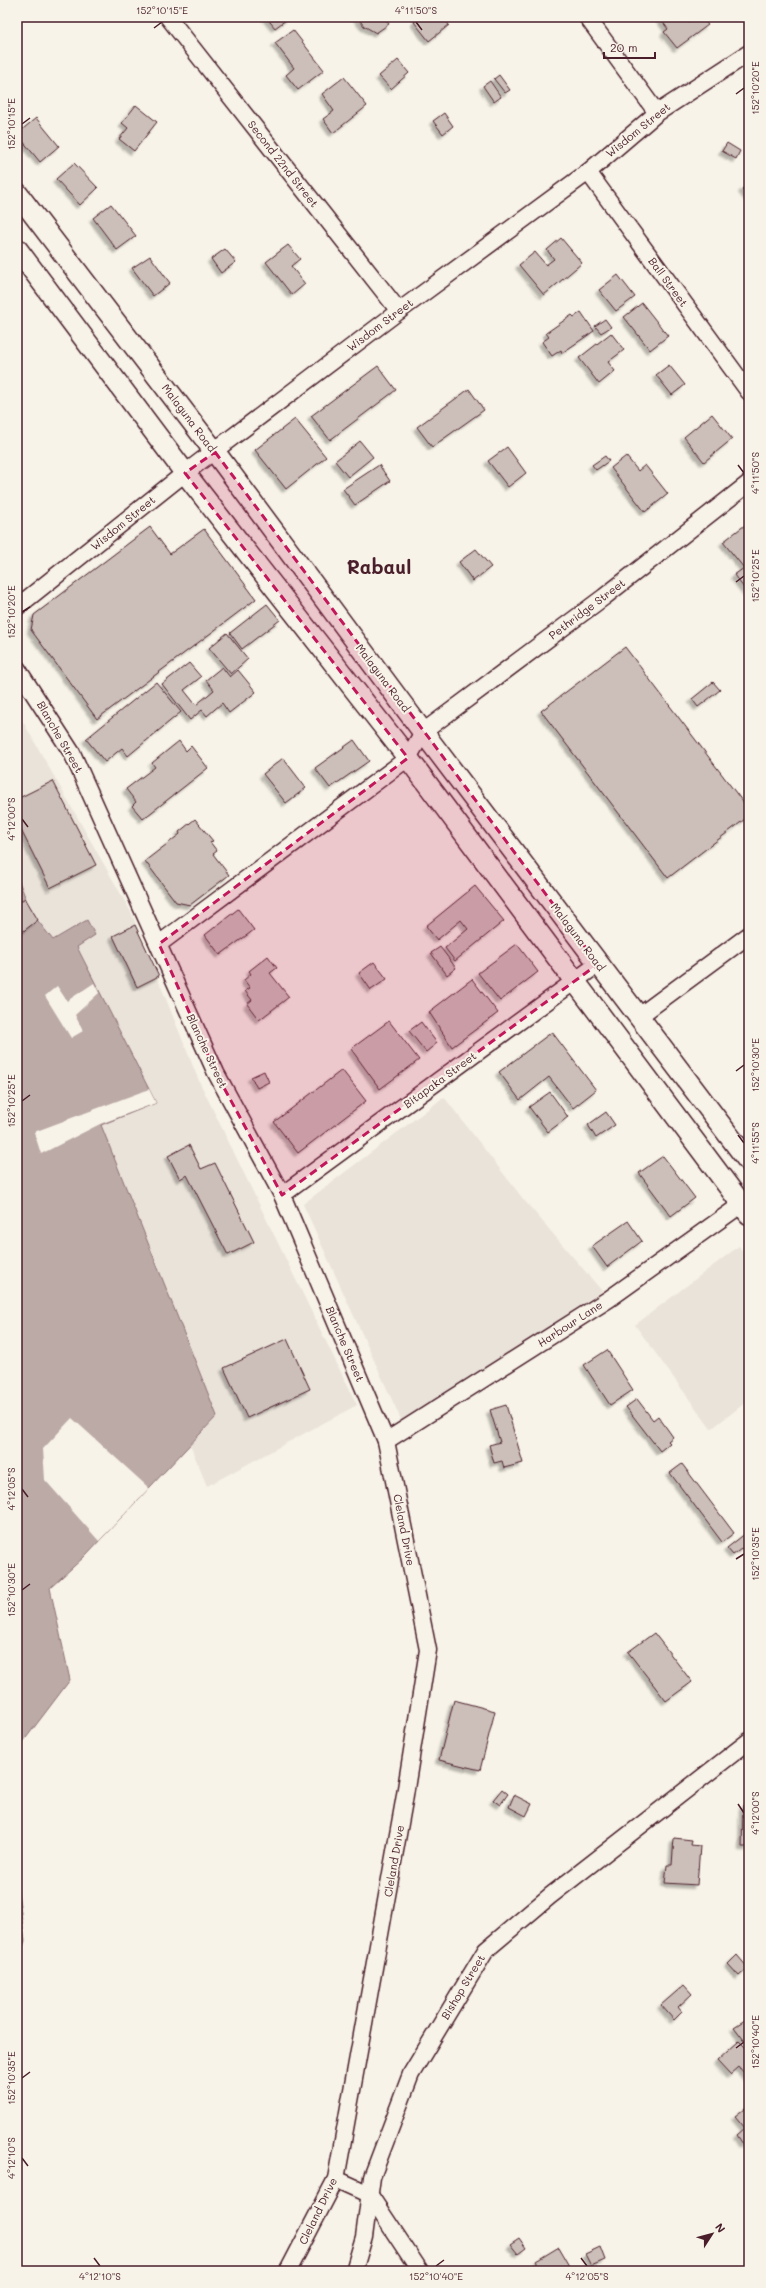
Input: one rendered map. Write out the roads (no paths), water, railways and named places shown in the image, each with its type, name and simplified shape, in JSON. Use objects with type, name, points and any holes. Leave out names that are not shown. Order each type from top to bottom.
[{"type":"street","name":"Second 22nd Street","points":[[168,17],[399,311]]},
{"type":"street","points":[[587,17],[657,114]]},
{"type":"street","name":"Wisdom Street","points":[[17,607],[186,473],[399,311],[588,172],[657,114],[749,53]]},
{"type":"street","name":"Ball Street","points":[[588,172],[749,392]]},
{"type":"street","name":"Malaguna Road","points":[[17,193],[215,452],[423,732],[749,1162]]},
{"type":"street","points":[[17,249],[186,473],[408,758],[746,1206]]},
{"type":"street","name":"Pethridge Street","points":[[423,732],[604,597],[749,483]]},
{"type":"street","name":"Blanche Street","points":[[17,668],[72,753],[216,1073],[282,1196],[386,1441]]},
{"type":"street","points":[[159,944],[408,758],[423,732]]},
{"type":"street","points":[[638,1017],[749,935]]},
{"type":"street","name":"Bitapaka Street","points":[[282,1196],[598,964]]},
{"type":"street","name":"Harbour Lane","points":[[386,1441],[609,1299],[746,1206]]},
{"type":"street","name":"Cleland Drive","points":[[288,2271],[336,2179],[404,1801],[428,1650],[386,1441]]},
{"type":"street","name":"Bishop Street","points":[[354,2271],[364,2237],[372,2177],[411,2074],[486,1950],[550,1896],[749,1742]]},
{"type":"street","points":[[336,2179],[369,2194],[420,2271]]},
{"type":"district","name":"Rabaul","points":[[379,567]]}]
